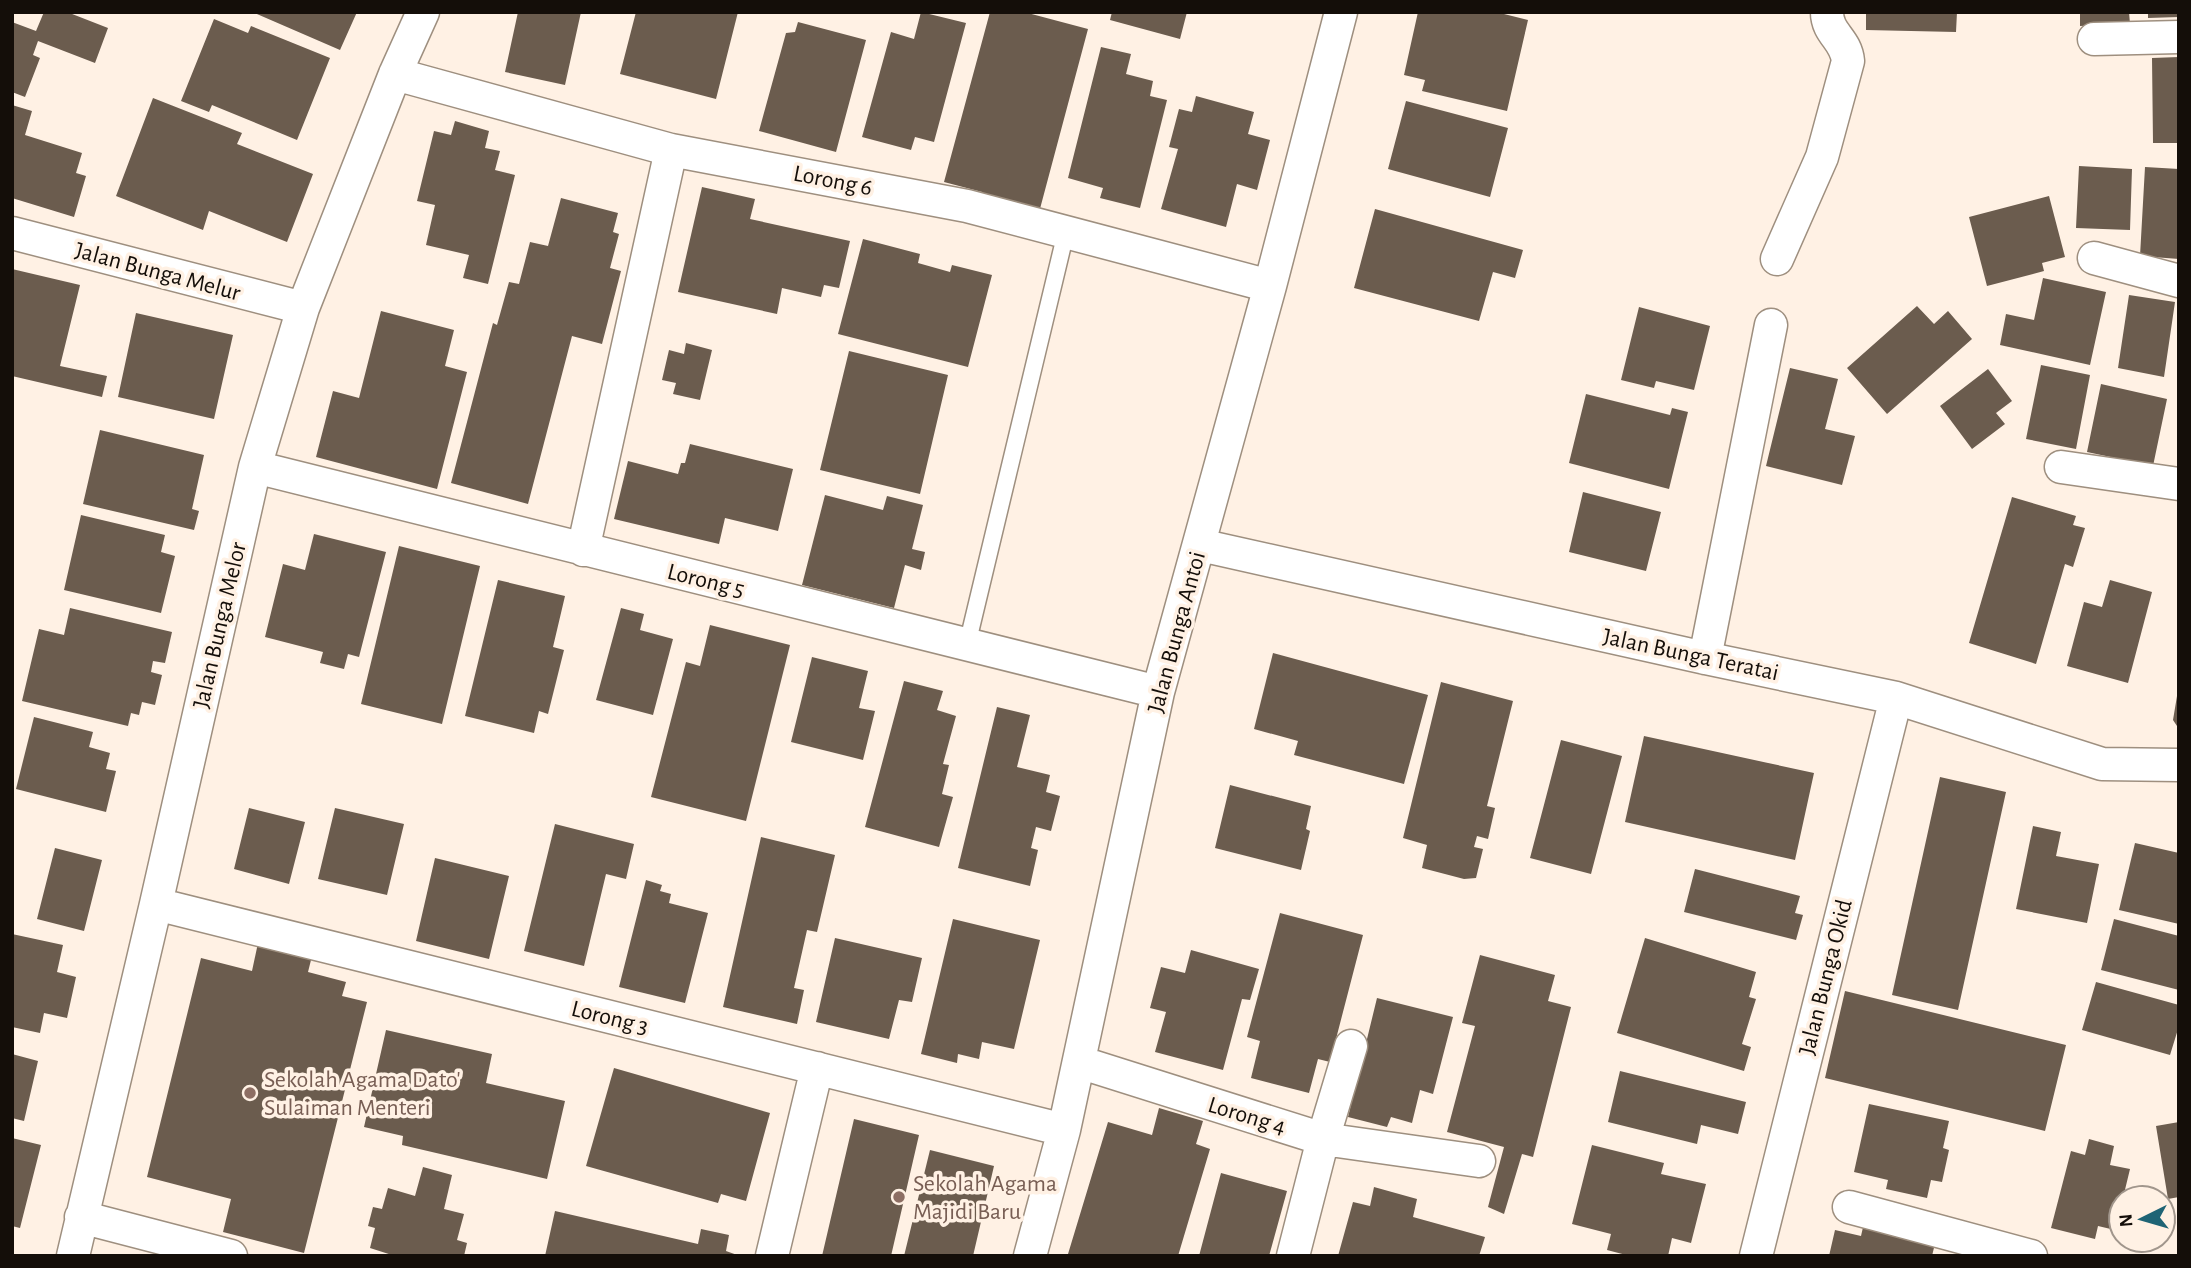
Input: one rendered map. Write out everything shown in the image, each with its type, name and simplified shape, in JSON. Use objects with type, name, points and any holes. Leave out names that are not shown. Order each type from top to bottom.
[{"type":"street","name":"Jalan Bunga Melor","points":[[73,1256],[255,467],[303,308],[395,74],[423,12]]},
{"type":"street","name":"Jalan Bunga Antoi","points":[[1030,1256],[1064,1130],[1158,692],[1270,286],[1341,12]]},
{"type":"street","points":[[1777,259],[1822,158],[1848,61],[1847,50],[1831,29],[1827,12]]},
{"type":"street","points":[[2094,39],[2179,37]]},
{"type":"street","name":"Lorong 6","points":[[395,74],[671,150],[967,206],[1270,286]]},
{"type":"street","points":[[583,550],[671,150]]},
{"type":"street","name":"Jalan Bunga Melur","points":[[12,233],[303,308]]},
{"type":"street","points":[[2094,258],[2179,281]]},
{"type":"street","points":[[1705,658],[1771,325]]},
{"type":"street","name":"Lorong 5","points":[[255,467],[1158,692]]},
{"type":"street","points":[[2061,467],[2179,484]]},
{"type":"street","name":"Jalan Bunga Teratai","points":[[1200,545],[1896,698],[2102,764],[2179,765]]},
{"type":"street","name":"Jalan Bunga Okid","points":[[1756,1256],[1896,698]]},
{"type":"street","name":"Lorong 3","points":[[156,904],[1064,1130]]},
{"type":"street","points":[[1293,1256],[1323,1139],[1351,1046]]},
{"type":"street","name":"Lorong 4","points":[[1079,1062],[1323,1139],[1479,1161]]},
{"type":"street","points":[[772,1256],[817,1068]]},
{"type":"street","points":[[1849,1207],[2031,1256]]},
{"type":"street","points":[[81,1217],[231,1256]]},
{"type":"lane","points":[[967,645],[1066,232]]},
{"type":"building","points":[[44,12],[67,12],[108,28],[95,63],[38,41],[33,55],[40,58],[25,97],[12,92],[12,22],[36,31]]},
{"type":"building","points":[[252,12],[357,12],[340,50]]},
{"type":"building","points":[[518,12],[581,12],[565,85],[505,72]]},
{"type":"building","points":[[636,12],[738,12],[716,99],[620,74]]},
{"type":"building","points":[[921,12],[966,23],[934,142],[915,137],[911,150],[862,137],[891,32],[914,39]]},
{"type":"building","points":[[990,12],[1024,12],[1088,29],[1037,220],[979,205],[982,192],[944,182]]},
{"type":"building","points":[[1112,12],[1187,12],[1180,39],[1110,20]]},
{"type":"building","points":[[1418,12],[1496,12],[1528,20],[1507,111],[1422,91],[1425,80],[1404,75]]},
{"type":"building","points":[[1866,12],[1957,12],[1956,32],[1866,30]]},
{"type":"building","points":[[2080,12],[2129,12],[2130,24],[2080,26]]},
{"type":"building","points":[[2148,12],[2179,12],[2179,17],[2148,18]]},
{"type":"building","points":[[214,19],[248,33],[251,26],[330,58],[297,140],[212,105],[209,112],[181,101]]},
{"type":"building","points":[[798,22],[866,40],[836,152],[759,131],[786,33],[795,32]]},
{"type":"building","points":[[1101,47],[1131,54],[1126,74],[1153,81],[1150,96],[1167,100],[1140,208],[1100,198],[1103,188],[1068,178]]},
{"type":"building","points":[[2179,57],[2179,143],[2153,143],[2152,58]]},
{"type":"building","points":[[1196,96],[1254,112],[1248,134],[1270,140],[1257,190],[1237,184],[1226,227],[1161,209],[1178,149],[1169,147],[1179,109],[1192,112]]},
{"type":"building","points":[[153,98],[242,133],[237,144],[313,174],[287,242],[209,211],[203,230],[116,196]]},
{"type":"building","points":[[1406,101],[1508,128],[1490,197],[1388,169]]},
{"type":"building","points":[[12,105],[32,111],[25,135],[82,153],[76,173],[86,176],[74,217],[12,198]]},
{"type":"building","points":[[455,121],[489,131],[485,148],[500,151],[495,170],[515,175],[488,284],[463,278],[469,255],[426,245],[435,205],[417,201],[434,131],[451,135]]},
{"type":"building","points":[[2079,166],[2132,169],[2130,230],[2076,228]]},
{"type":"building","points":[[2145,167],[2179,169],[2179,259],[2140,256]]},
{"type":"building","points":[[702,187],[755,199],[750,219],[850,241],[839,288],[824,285],[821,297],[782,288],[777,314],[678,292]]},
{"type":"building","points":[[2049,196],[2065,257],[2042,263],[2044,271],[1987,286],[1969,217]]},
{"type":"building","points":[[561,198],[618,213],[613,232],[619,234],[610,268],[621,271],[602,344],[572,336],[528,504],[451,483],[493,323],[497,325],[509,282],[519,284],[530,242],[548,246]]},
{"type":"building","points":[[1375,209],[1523,250],[1515,278],[1493,272],[1479,321],[1354,288]]},
{"type":"building","points":[[863,239],[920,254],[918,263],[950,272],[952,265],[992,275],[968,367],[838,334]]},
{"type":"building","points":[[12,269],[80,285],[60,366],[107,376],[102,397],[12,376]]},
{"type":"building","points":[[2043,278],[2106,292],[2090,365],[2000,345],[2006,314],[2034,320]]},
{"type":"building","points":[[2129,295],[2175,302],[2164,377],[2118,368]]},
{"type":"building","points":[[1917,306],[1934,324],[1948,311],[1972,339],[1887,414],[1847,368]]},
{"type":"building","points":[[1639,307],[1710,326],[1694,390],[1656,381],[1654,388],[1621,380]]},
{"type":"building","points":[[381,311],[454,330],[445,366],[467,372],[437,489],[316,457],[333,391],[359,398]]},
{"type":"building","points":[[136,313],[233,335],[214,419],[118,397]]},
{"type":"building","points":[[686,343],[712,350],[700,400],[673,394],[676,383],[662,380],[669,350],[684,354]]},
{"type":"building","points":[[849,351],[948,375],[920,494],[820,470]]},
{"type":"building","points":[[2041,365],[2090,375],[2076,449],[2026,439]]},
{"type":"building","points":[[1790,368],[1838,379],[1825,429],[1855,436],[1842,485],[1766,466]]},
{"type":"building","points":[[1988,369],[2012,401],[1996,413],[2005,424],[1972,449],[1940,406]]},
{"type":"building","points":[[2101,384],[2167,399],[2153,466],[2087,452]]},
{"type":"building","points":[[1586,394],[1670,415],[1672,408],[1688,412],[1669,489],[1569,463]]},
{"type":"building","points":[[100,430],[204,455],[192,509],[199,511],[194,530],[83,504]]},
{"type":"building","points":[[690,444],[793,469],[778,531],[725,518],[719,544],[614,519],[628,461],[678,474],[681,463],[685,463]]},
{"type":"building","points":[[1583,492],[1661,512],[1646,571],[1569,552]]},
{"type":"building","points":[[825,495],[883,510],[887,496],[923,505],[912,549],[925,552],[921,570],[905,565],[894,608],[802,585]]},
{"type":"building","points":[[2012,497],[2076,516],[2073,525],[2085,528],[2073,567],[2065,564],[2036,664],[1969,643]]},
{"type":"building","points":[[81,515],[165,535],[161,552],[175,556],[161,613],[64,590]]},
{"type":"building","points":[[314,534],[386,552],[359,657],[348,654],[344,669],[320,663],[323,652],[265,637],[283,564],[305,570]]},
{"type":"building","points":[[399,546],[480,566],[442,724],[361,704]]},
{"type":"building","points":[[498,580],[565,596],[553,647],[564,650],[548,714],[539,711],[534,733],[465,716]]},
{"type":"building","points":[[2110,580],[2152,592],[2128,683],[2067,666],[2084,602],[2102,607]]},
{"type":"building","points":[[70,608],[172,632],[165,663],[153,661],[151,672],[162,675],[155,705],[142,702],[139,715],[131,713],[128,726],[22,701],[39,629],[64,635]]},
{"type":"building","points":[[621,608],[644,614],[640,630],[673,639],[653,715],[596,700]]},
{"type":"building","points":[[710,625],[790,645],[746,821],[651,797],[686,662],[700,666]]},
{"type":"building","points":[[1273,653],[1428,695],[1404,784],[1294,755],[1298,741],[1254,729]]},
{"type":"building","points":[[812,657],[868,671],[859,708],[875,711],[863,760],[791,742]]},
{"type":"building","points":[[904,681],[943,691],[937,710],[956,716],[943,764],[949,765],[942,794],[953,797],[939,847],[865,827]]},
{"type":"building","points":[[1441,682],[1513,701],[1487,806],[1495,808],[1488,839],[1477,836],[1474,847],[1483,849],[1476,878],[1464,879],[1422,868],[1427,845],[1403,838]]},
{"type":"building","points":[[2177,696],[2179,697],[2179,729],[2173,720]]},
{"type":"building","points":[[997,707],[1030,715],[1017,767],[1050,775],[1046,792],[1060,796],[1051,831],[1036,827],[1031,848],[1038,850],[1030,886],[958,868]]},
{"type":"building","points":[[34,717],[93,732],[89,747],[110,753],[106,769],[116,771],[106,812],[16,789]]},
{"type":"building","points":[[1644,736],[1814,773],[1795,860],[1625,822]]},
{"type":"building","points":[[1561,740],[1622,756],[1591,874],[1530,858]]},
{"type":"building","points":[[1940,777],[2006,792],[1958,1010],[1892,995]]},
{"type":"building","points":[[1230,785],[1311,806],[1306,829],[1310,831],[1301,870],[1215,848]]},
{"type":"building","points":[[249,808],[305,822],[289,884],[234,869]]},
{"type":"building","points":[[335,808],[404,824],[387,895],[318,879]]},
{"type":"building","points":[[555,824],[634,844],[626,879],[606,874],[584,966],[524,951]]},
{"type":"building","points":[[2033,826],[2061,832],[2056,856],[2099,864],[2087,923],[2016,909]]},
{"type":"building","points":[[761,837],[835,855],[817,932],[807,930],[794,988],[804,990],[797,1024],[723,1007]]},
{"type":"building","points":[[2135,843],[2179,853],[2179,924],[2119,910]]},
{"type":"building","points":[[55,848],[102,860],[84,931],[37,919]]},
{"type":"building","points":[[435,858],[509,876],[489,959],[416,941]]},
{"type":"building","points":[[1695,869],[1800,896],[1795,913],[1803,915],[1796,940],[1684,912]]},
{"type":"building","points":[[646,880],[662,885],[660,891],[671,894],[669,903],[708,913],[685,1003],[619,987]]},
{"type":"building","points":[[1280,913],[1363,935],[1330,1062],[1318,1059],[1309,1093],[1251,1078],[1260,1041],[1247,1037]]},
{"type":"building","points":[[953,919],[1040,940],[1014,1049],[982,1042],[979,1059],[958,1054],[957,1063],[921,1054]]},
{"type":"building","points":[[2114,919],[2179,936],[2179,990],[2101,970]]},
{"type":"building","points":[[12,934],[63,945],[57,972],[76,977],[67,1018],[44,1013],[40,1033],[12,1027]]},
{"type":"building","points":[[835,938],[922,958],[912,1002],[899,1000],[889,1039],[816,1022]]},
{"type":"building","points":[[1645,938],[1756,972],[1749,997],[1756,999],[1742,1044],[1751,1047],[1744,1071],[1617,1033]]},
{"type":"building","name":"Sekolah Agama Dato' Sulaiman Menteri","points":[[258,943],[312,956],[308,972],[346,982],[342,996],[367,1002],[304,1253],[223,1232],[231,1199],[147,1177],[201,958],[252,971]]},
{"type":"building","points":[[1191,950],[1259,969],[1250,1000],[1242,999],[1223,1070],[1155,1052],[1166,1012],[1150,1008],[1161,967],[1185,973]]},
{"type":"building","points":[[1480,955],[1555,975],[1548,1001],[1571,1007],[1533,1157],[1522,1154],[1504,1214],[1488,1207],[1504,1147],[1447,1132],[1475,1026],[1462,1023]]},
{"type":"building","points":[[2096,982],[2179,1005],[2179,1026],[2170,1055],[2082,1030]]},
{"type":"building","points":[[1845,991],[2066,1045],[2045,1131],[1825,1078]]},
{"type":"building","points":[[1377,998],[1453,1017],[1433,1094],[1420,1090],[1412,1123],[1391,1117],[1387,1127],[1348,1117]]},
{"type":"building","points":[[386,1030],[492,1054],[486,1083],[565,1101],[547,1179],[402,1145],[403,1136],[364,1127]]},
{"type":"building","points":[[12,1054],[38,1061],[24,1121],[12,1118]]},
{"type":"building","points":[[614,1068],[770,1113],[746,1201],[721,1194],[718,1203],[586,1166]]},
{"type":"building","points":[[1620,1071],[1746,1102],[1738,1134],[1701,1125],[1697,1144],[1608,1122]]},
{"type":"building","points":[[1869,1104],[1949,1121],[1943,1148],[1949,1150],[1942,1182],[1931,1180],[1927,1198],[1886,1189],[1888,1180],[1854,1172]]},
{"type":"building","points":[[1159,1108],[1203,1121],[1196,1144],[1210,1149],[1178,1256],[1068,1254],[1108,1122],[1152,1135]]},
{"type":"building","points":[[854,1119],[919,1135],[891,1256],[822,1256]]},
{"type":"building","points":[[2179,1122],[2179,1197],[2177,1184],[2166,1184],[2156,1126]]},
{"type":"building","points":[[12,1138],[41,1145],[20,1228],[12,1226]]},
{"type":"building","points":[[2089,1139],[2114,1146],[2110,1165],[2130,1169],[2126,1184],[2107,1184],[2107,1228],[2098,1226],[2095,1239],[2051,1228],[2071,1151],[2085,1155]]},
{"type":"building","points":[[1592,1145],[1664,1163],[1661,1174],[1706,1184],[1691,1243],[1672,1238],[1668,1256],[1630,1256],[1607,1250],[1611,1234],[1572,1224]]},
{"type":"building","points":[[930,1150],[994,1166],[973,1256],[904,1256]]},
{"type":"building","points":[[423,1167],[452,1175],[444,1209],[464,1214],[457,1240],[467,1243],[464,1256],[395,1256],[370,1248],[375,1228],[368,1226],[373,1207],[382,1209],[388,1188],[415,1196]]},
{"type":"building","points":[[1221,1173],[1287,1191],[1269,1256],[1199,1256]]},
{"type":"building","points":[[1374,1187],[1417,1199],[1413,1217],[1485,1237],[1479,1256],[1338,1256],[1353,1202],[1370,1206]]},
{"type":"building","points":[[555,1211],[698,1244],[701,1229],[729,1235],[726,1251],[740,1256],[545,1256]]},
{"type":"building","points":[[1866,1214],[1938,1231],[1932,1256],[1829,1256],[1835,1230],[1861,1236]]},
{"type":"place","name":"Sekolah Agama Dato' Sulaiman Menteri","points":[[250,1093]]},
{"type":"place","name":"Sekolah Agama Majidi Baru","points":[[899,1197]]}]
